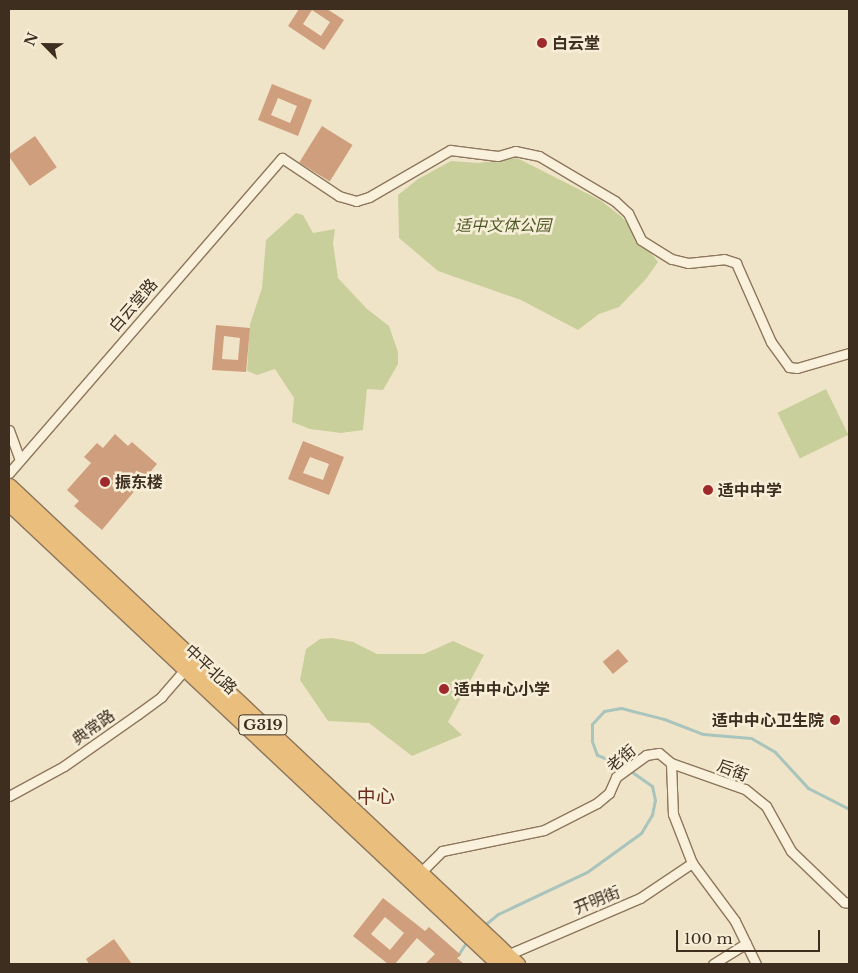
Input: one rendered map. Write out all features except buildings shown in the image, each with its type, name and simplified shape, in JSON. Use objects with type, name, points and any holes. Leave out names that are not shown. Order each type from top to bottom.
[{"type":"highway","name":"G319","points":[[9,486],[420,872],[508,961]]},
{"type":"highway","name":"中平北路","points":[[9,502],[185,669],[508,961]]},
{"type":"street","name":"白云堂路","points":[[9,473],[282,158],[339,196],[356,201],[369,197],[450,150],[498,156],[515,151],[539,156],[615,201],[628,213],[641,240],[672,258],[688,263],[724,259],[736,263],[770,342],[790,367],[798,368],[849,353]]},
{"type":"street","points":[[9,430],[20,460]]},
{"type":"street","name":"典常路","points":[[9,796],[48,776],[138,714],[161,697],[185,669]]},
{"type":"street","name":"老街","points":[[420,872],[442,851],[544,830],[609,793],[616,777],[646,755],[659,753],[671,763]]},
{"type":"street","points":[[671,763],[673,814],[692,863],[736,921],[756,964]]},
{"type":"street","name":"后街","points":[[671,763],[745,789],[766,806],[791,851],[844,902],[849,903]]},
{"type":"street","name":"开明街","points":[[508,961],[640,898],[692,863]]},
{"type":"street","points":[[713,964],[746,943]]},
{"type":"green space","name":"适中文体公园","points":[[517,158],[600,200],[622,217],[658,262],[646,279],[619,307],[599,314],[578,330],[521,300],[438,271],[399,238],[398,195],[418,179],[451,161],[478,163]]},
{"type":"green space","points":[[296,213],[303,215],[313,233],[335,229],[333,243],[338,278],[367,309],[389,326],[398,352],[398,364],[383,390],[367,389],[363,430],[341,433],[310,429],[292,422],[294,398],[275,369],[257,375],[247,371],[250,324],[262,288],[266,240]]},
{"type":"green space","points":[[826,389],[848,435],[800,459],[777,413]]},
{"type":"green space","points":[[332,638],[353,642],[377,654],[424,654],[453,641],[484,655],[448,722],[462,735],[412,756],[369,723],[328,721],[300,680],[306,649],[320,639]]},
{"type":"waterway","points":[[482,927],[498,914],[587,872],[641,833],[652,815],[655,800],[652,786],[622,765],[597,755],[592,741],[592,724],[604,711],[621,708],[664,719],[703,734],[751,738],[775,752],[808,788],[849,809]]},
{"type":"waterway","points":[[458,955],[467,941]]},
{"type":"place","name":"白云堂","points":[[542,43]]},
{"type":"place","name":"振东楼","points":[[105,482]]},
{"type":"place","name":"适中中学","points":[[708,490]]},
{"type":"place","name":"适中中心小学","points":[[444,689]]},
{"type":"place","name":"适中中心卫生院","points":[[835,720]]},
{"type":"district","name":"中心","points":[[376,797]]}]
